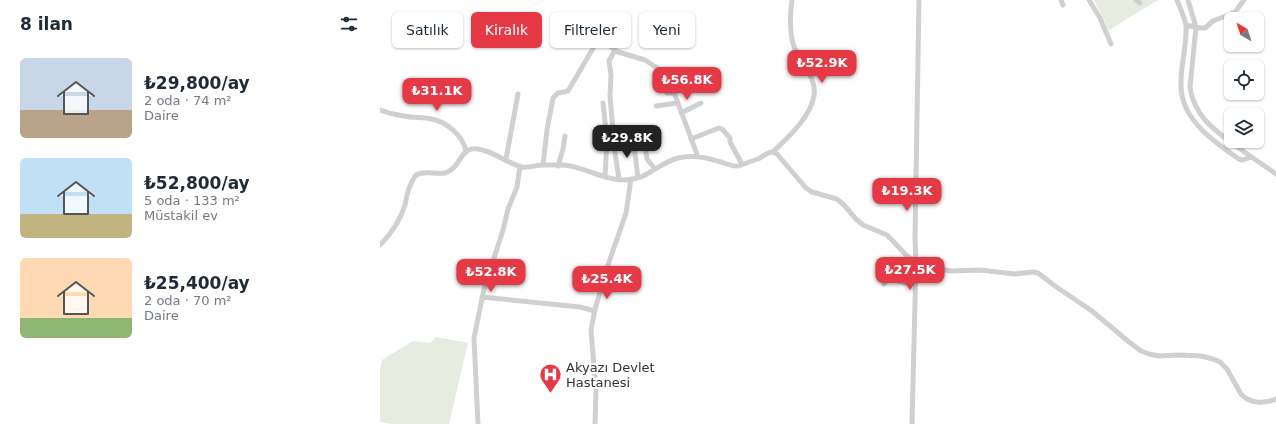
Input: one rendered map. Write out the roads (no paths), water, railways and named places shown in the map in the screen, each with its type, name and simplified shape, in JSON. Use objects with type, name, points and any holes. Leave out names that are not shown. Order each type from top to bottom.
[{"type":"street","points":[[380,245],[395,228],[404,208],[409,187],[416,175],[426,172],[437,173],[450,171],[459,162],[462,155],[466,151],[472,149],[479,149],[520,166],[564,165],[579,168],[605,177],[618,179],[631,179],[646,176],[668,161],[680,158],[708,158],[738,166],[770,152],[774,152],[802,121],[809,110],[814,97],[814,88],[810,76],[794,47],[791,33],[790,10],[792,0]]},
{"type":"street","points":[[912,424],[916,264],[919,0]]},
{"type":"street","points":[[1089,0],[1100,18],[1111,44]]},
{"type":"street","points":[[1177,0],[1186,25],[1181,88],[1182,98],[1189,113],[1207,136],[1219,146],[1243,160],[1251,156]]},
{"type":"street","points":[[1188,0],[1196,27],[1190,78],[1191,96],[1197,108],[1213,129],[1276,174]]},
{"type":"street","points":[[1186,25],[1205,28],[1213,21],[1235,12],[1244,0]]},
{"type":"street","points":[[543,165],[553,98],[558,92],[568,91],[600,39],[615,50],[645,60],[665,73],[669,79],[698,157]]},
{"type":"street","points":[[615,50],[610,61],[610,96],[618,179]]},
{"type":"street","points":[[664,90],[666,93],[673,93]]},
{"type":"street","points":[[506,160],[518,94]]},
{"type":"street","points":[[656,106],[677,102]]},
{"type":"street","points":[[603,103],[607,140],[605,177]]},
{"type":"street","points":[[681,114],[701,103]]},
{"type":"street","points":[[380,110],[393,115],[433,119],[444,124],[451,128],[460,137],[466,151]]},
{"type":"street","points":[[691,140],[718,128],[722,129],[730,138],[730,142],[742,164]]},
{"type":"street","points":[[558,166],[565,136]]},
{"type":"street","points":[[633,138],[638,178]]},
{"type":"street","points":[[644,140],[647,159],[655,169]]},
{"type":"street","points":[[774,152],[806,188],[812,192],[837,199],[863,225],[887,235],[916,264],[952,271],[980,270],[1015,274],[1033,272],[1038,273],[1092,311],[1141,351],[1159,356],[1192,356],[1213,359],[1220,362],[1227,369],[1241,394],[1250,401],[1260,403],[1276,399]]},
{"type":"street","points":[[478,424],[474,338],[482,297],[508,209],[517,187],[520,166]]},
{"type":"street","points":[[595,424],[596,390],[591,330],[609,262],[626,213],[631,179]]},
{"type":"street","points":[[884,284],[889,278],[904,283],[910,282],[915,273]]},
{"type":"street","points":[[482,297],[580,307],[595,311]]},
{"type":"place","name":"Akyazı Devlet Hastanesi","points":[[550,394]]}]
